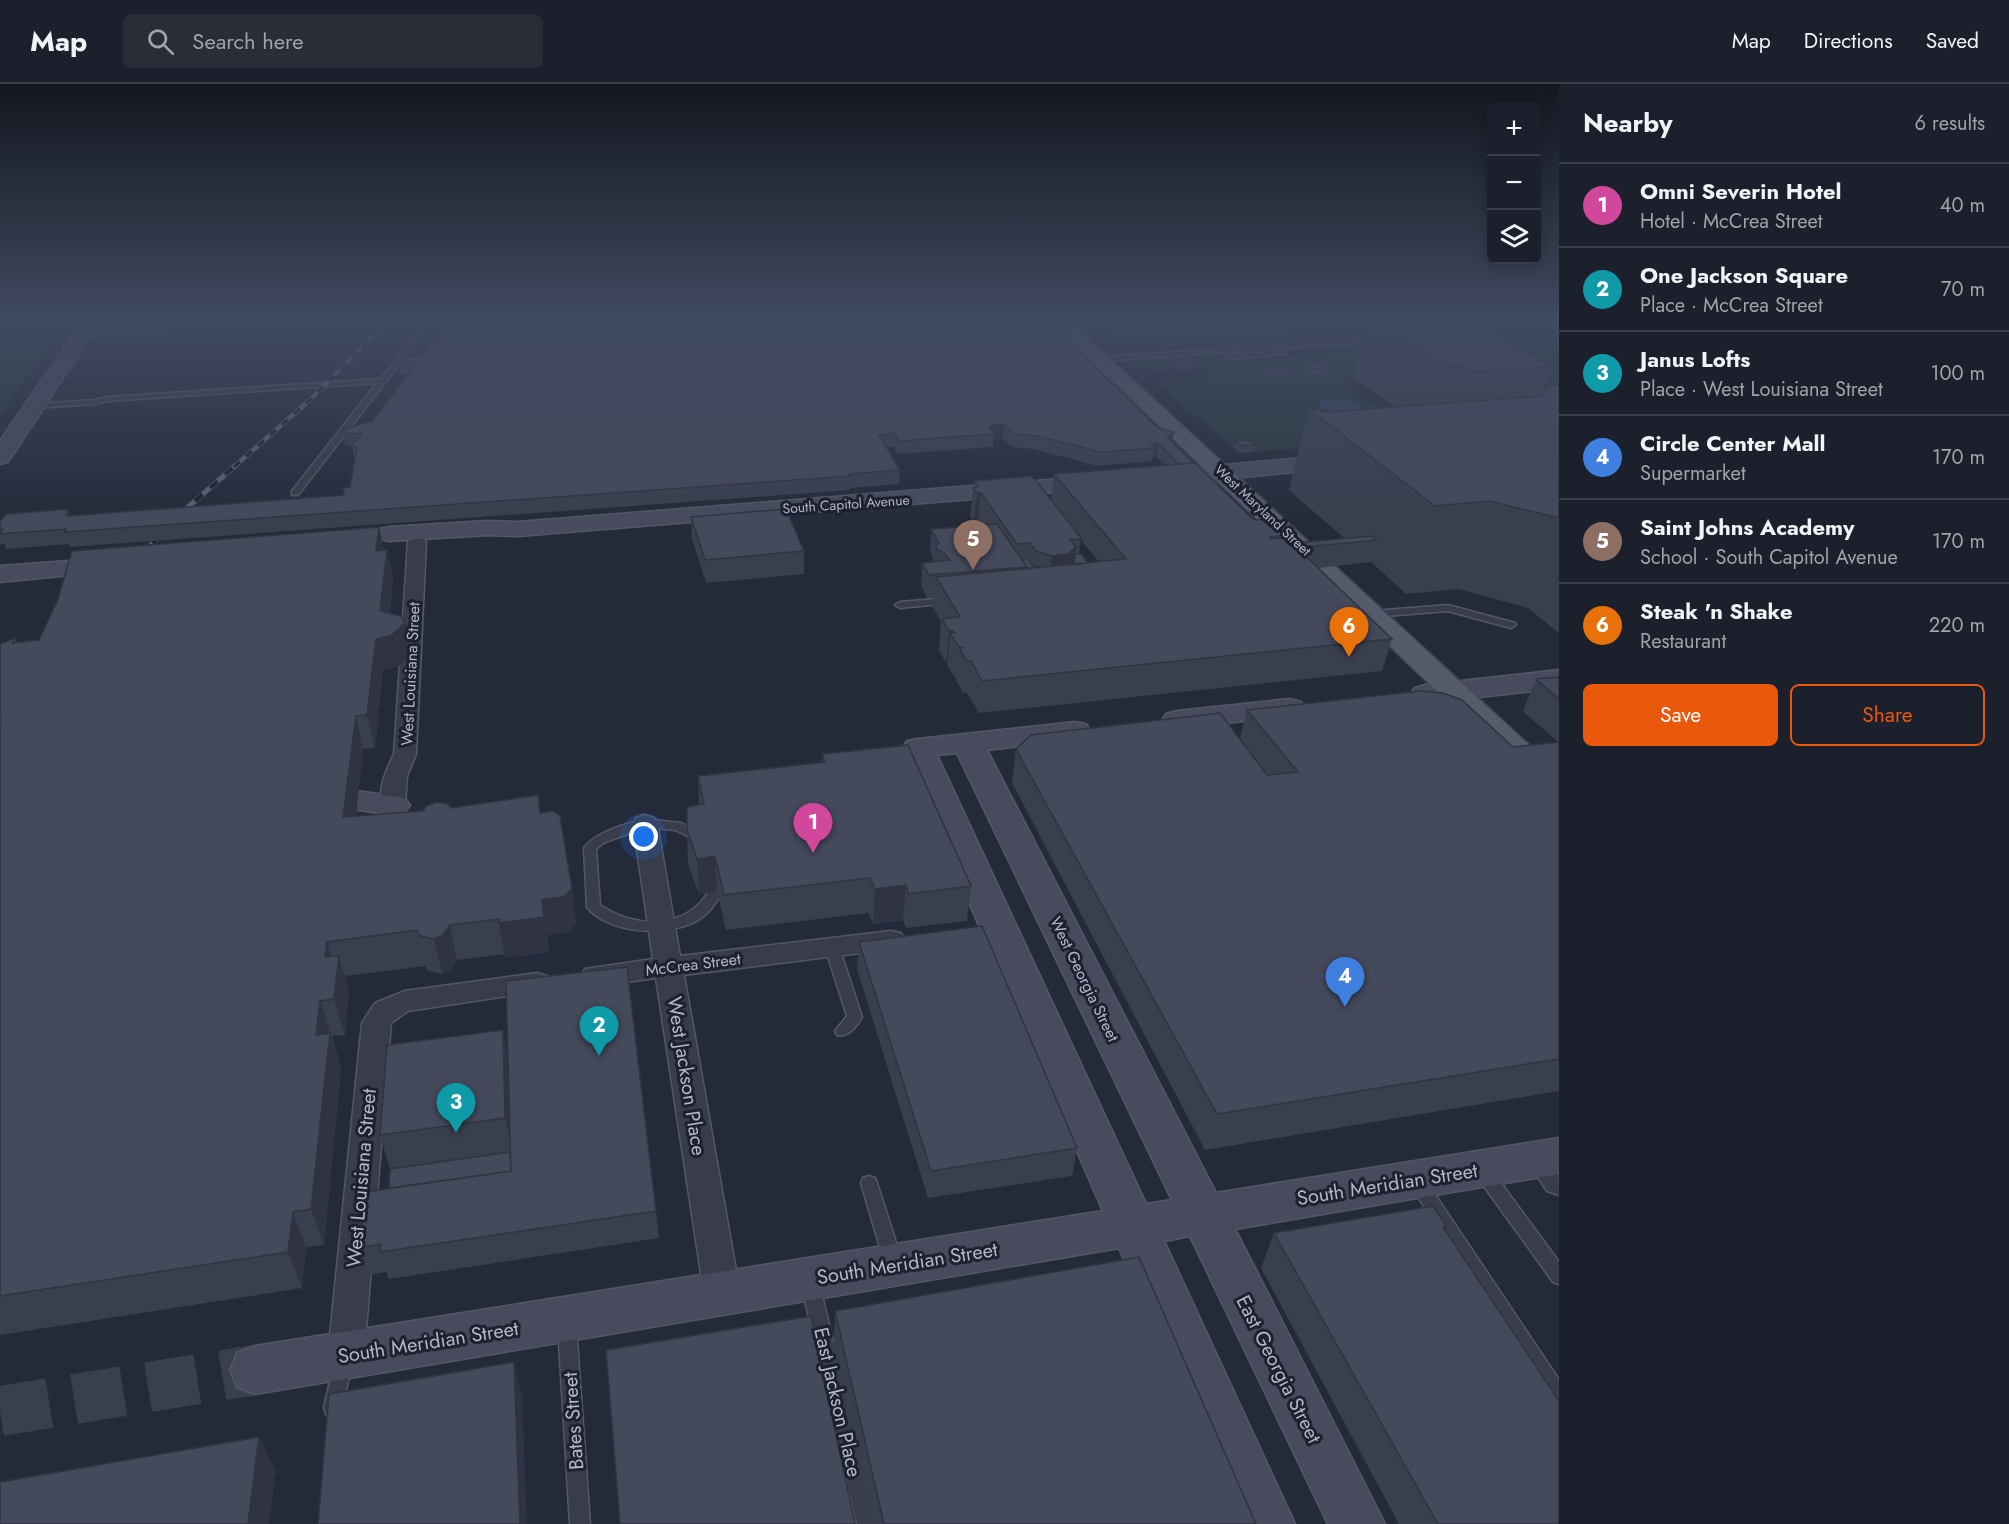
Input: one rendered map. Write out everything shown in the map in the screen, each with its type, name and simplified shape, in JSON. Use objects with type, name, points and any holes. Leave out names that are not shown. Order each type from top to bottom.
[{"type":"main road","points":[[0,456],[46,389]]},
{"type":"main road","name":"West Maryland Street","points":[[1133,389],[1543,775]]},
{"type":"main road","points":[[1176,477],[1222,472],[1317,468],[1359,461]]},
{"type":"main road","name":"South Capitol Avenue","points":[[518,529],[489,535],[417,542],[388,539],[488,528],[518,529],[1033,495],[1118,482]]},
{"type":"main road","points":[[0,567],[83,563],[0,574]]},
{"type":"main road","points":[[1396,697],[1559,679]]},
{"type":"main road","points":[[1148,723],[1210,722],[1313,706]]},
{"type":"main road","points":[[1102,728],[918,748],[986,928],[1133,1226],[1267,1524]]},
{"type":"main road","name":"West Georgia Street","points":[[968,743],[1202,1215]]},
{"type":"main road","points":[[357,801],[393,805]]},
{"type":"main road","name":"South Meridian Street","points":[[255,1370],[1416,1179],[1481,1169],[1553,1165]]},
{"type":"main road","name":"East Georgia Street","points":[[1202,1215],[1357,1524]]},
{"type":"street","name":"West Louisiana Street","points":[[393,805],[395,776],[405,754],[417,542]]},
{"type":"street","name":"West Jackson Place","points":[[645,823],[722,1293]]},
{"type":"street","name":"McCrea Street","points":[[388,1007],[428,996],[915,937]]},
{"type":"street","name":"West Louisiana Street","points":[[346,1355],[374,1029],[381,1013],[388,1007]]},
{"type":"lane","points":[[37,403],[95,402],[108,399],[257,389]]},
{"type":"lane","points":[[295,493],[376,389]]},
{"type":"lane","points":[[900,605],[960,600]]},
{"type":"lane","points":[[1373,614],[1448,608],[1511,625]]},
{"type":"lane","points":[[645,823],[677,826],[704,839],[716,891],[703,909],[662,928],[628,924],[603,916],[594,907],[590,848],[608,835],[645,823]]},
{"type":"lane","points":[[832,947],[855,1017],[842,1031]]},
{"type":"lane","points":[[1481,1169],[1559,1276]]},
{"type":"lane","points":[[1416,1179],[1559,1396]]},
{"type":"lane","points":[[869,1183],[895,1265]]},
{"type":"lane","name":"East Jackson Place","points":[[809,1279],[867,1524]]},
{"type":"lane","name":"Bates Street","points":[[566,1319],[580,1524]]},
{"type":"lane","points":[[331,1431],[333,1407],[346,1355]]},
{"type":"shaded area","points":[[0,389],[19,389],[0,415]]},
{"type":"shaded area","points":[[1165,389],[1351,389],[1421,439],[1238,453]]},
{"type":"water","points":[[1341,399],[1357,403],[1365,410],[1334,414],[1319,406],[1319,403],[1325,400]]},
{"type":"building","points":[[397,389],[1118,389],[1158,428],[1174,432],[1167,437],[1194,463],[1179,464],[1158,443],[1151,444],[1155,448],[1101,452],[1036,436],[1014,434],[1004,424],[989,426],[994,434],[899,441],[894,433],[879,435],[900,470],[850,474],[851,476],[65,532],[66,529],[0,534],[3,529],[0,530],[0,520],[6,514],[68,509],[67,516],[344,495],[343,488],[350,487],[357,447],[351,447],[362,434],[342,430],[372,421]]},
{"type":"building","points":[[1548,389],[1559,389],[1559,518],[1489,501],[1435,506],[1309,409],[1326,412],[1543,396],[1541,394],[1545,394]]},
{"type":"building","points":[[1247,440],[1256,445],[1241,446],[1235,441]]},
{"type":"building","points":[[1195,463],[1254,520],[1268,519],[1287,535],[1270,537],[1271,539],[1286,537],[1392,639],[982,681],[971,661],[967,661],[959,648],[963,648],[958,646],[950,633],[955,633],[949,631],[942,619],[960,617],[936,577],[1126,559],[1054,474]]},
{"type":"building","points":[[1032,476],[1082,539],[1070,540],[1076,547],[1068,554],[1052,556],[1036,551],[1030,543],[1017,544],[981,493],[977,493],[973,488],[978,486],[974,481]]},
{"type":"building","points":[[786,509],[804,551],[705,560],[691,517]]},
{"type":"building","points":[[997,524],[1027,567],[929,575],[922,563],[950,560],[943,552],[937,550],[936,545],[939,543],[931,529]]},
{"type":"building","points":[[379,527],[376,551],[387,550],[380,611],[401,616],[405,623],[392,635],[376,639],[367,715],[356,716],[343,817],[423,811],[426,806],[437,802],[448,804],[451,808],[538,795],[540,813],[553,811],[560,816],[572,889],[563,897],[542,900],[544,917],[499,923],[499,919],[450,925],[443,935],[434,939],[420,936],[417,930],[327,942],[325,957],[339,956],[334,999],[320,1001],[316,1035],[330,1033],[311,1209],[293,1212],[288,1252],[0,1296],[0,644],[15,638],[12,643],[39,640],[58,599],[72,551]]},
{"type":"building","points":[[1372,536],[1377,540],[1297,548],[1293,543]]},
{"type":"building","points":[[1075,554],[1081,554],[1088,563],[1070,565],[1074,562]]},
{"type":"building","points":[[1028,558],[1032,565],[1039,567],[1026,569],[1021,559]]},
{"type":"building","points":[[1559,677],[1559,699],[1536,679]]},
{"type":"building","points":[[1420,691],[1443,693],[1462,700],[1513,747],[1559,742],[1559,1059],[1217,1114],[1016,749],[1031,735],[1220,713],[1267,775],[1298,772],[1247,710]]},
{"type":"building","points":[[908,745],[971,886],[909,894],[906,885],[875,889],[870,878],[724,895],[715,856],[697,859],[687,830],[687,807],[704,804],[698,776],[825,762],[822,754]]},
{"type":"building","points":[[982,926],[1077,1148],[931,1171],[859,942]]},
{"type":"building","points":[[627,967],[656,1211],[380,1252],[381,1244],[360,1248],[365,1192],[511,1171],[506,981]]},
{"type":"building","points":[[503,1030],[505,1118],[380,1135],[387,1045]]},
{"type":"building","points":[[510,1152],[511,1171],[389,1188],[390,1169]]},
{"type":"building","points":[[1433,1206],[1446,1226],[1443,1227],[1559,1401],[1559,1524],[1438,1524],[1274,1233]]},
{"type":"building","points":[[1139,1257],[1256,1524],[884,1524],[835,1311]]},
{"type":"building","points":[[811,1316],[855,1524],[620,1524],[606,1350]]},
{"type":"building","points":[[514,1362],[520,1524],[318,1524],[329,1394]]},
{"type":"building","points":[[259,1437],[248,1524],[0,1524],[0,1482]]},
{"type":"tunnel","points":[[0,1411],[255,1370]]},
{"type":"railway","points":[[234,467],[321,389]]},
{"type":"railway","points":[[139,558],[179,515],[236,465]]},
{"type":"place","name":"Saint Johns Academy","points":[[973,570]]},
{"type":"place","name":"Steak 'n Shake","points":[[1349,657]]},
{"type":"place","name":"Omni Severin Hotel","points":[[813,853]]},
{"type":"place","name":"Circle Center Mall","points":[[1345,1007]]},
{"type":"place","name":"One Jackson Square","points":[[599,1056]]},
{"type":"place","name":"Janus Lofts","points":[[456,1133]]}]
